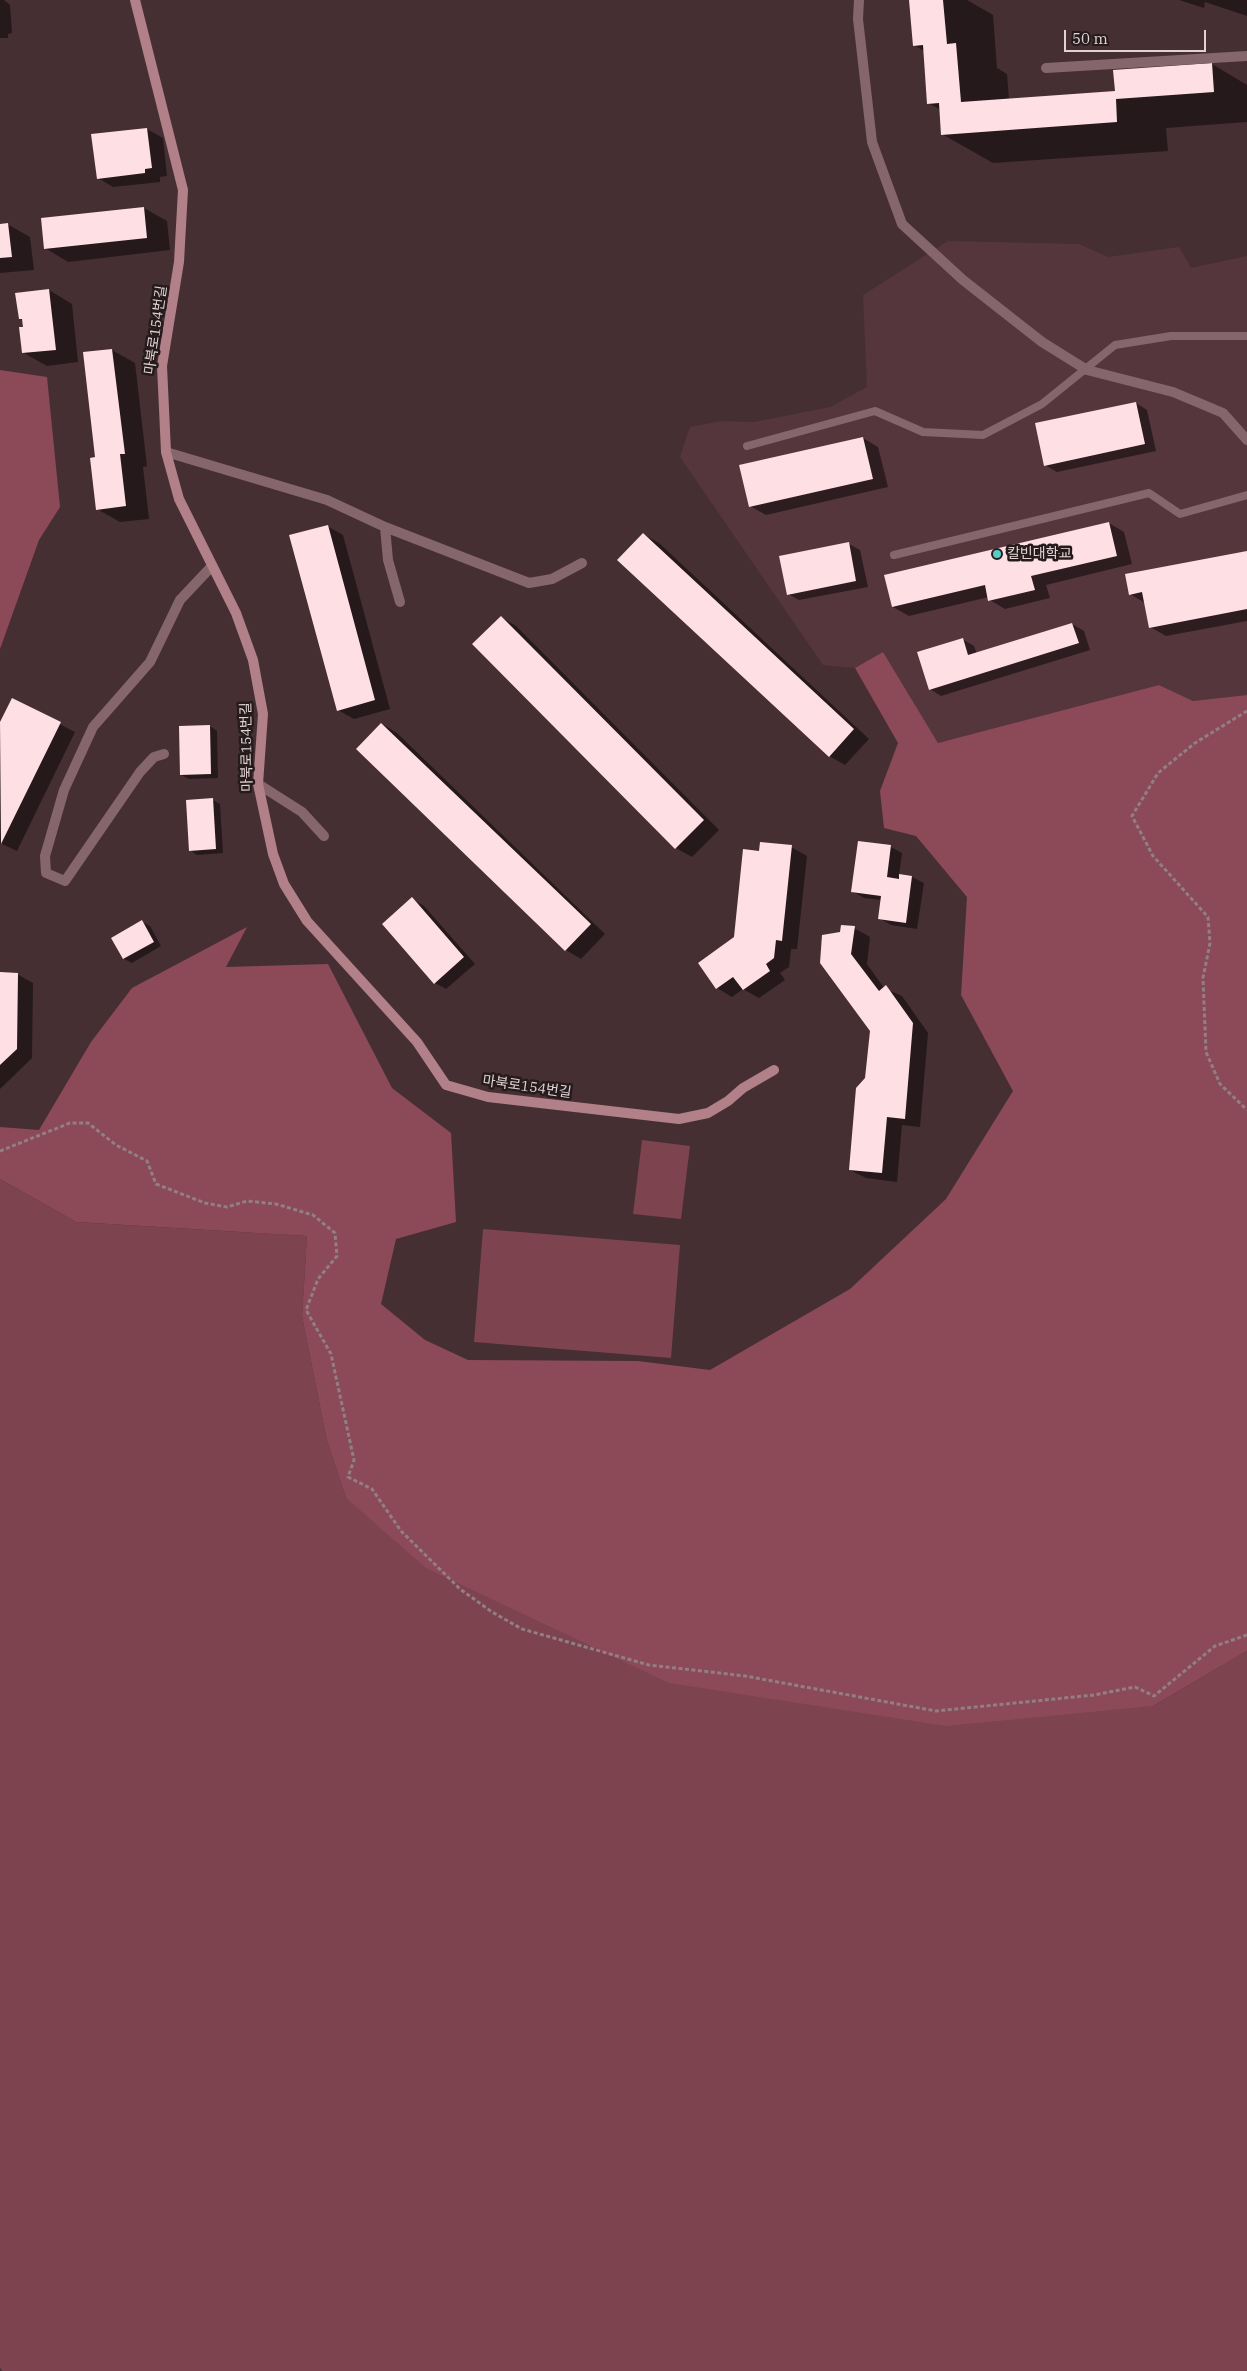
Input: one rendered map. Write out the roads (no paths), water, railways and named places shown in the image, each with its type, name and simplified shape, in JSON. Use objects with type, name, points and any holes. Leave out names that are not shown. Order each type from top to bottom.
[{"type":"street","name":"마북로154번길","points":[[135,0],[183,190],[179,262],[162,366],[166,452],[179,499],[236,613],[253,660],[263,714],[258,784],[273,854],[284,884],[307,921],[417,1042],[446,1085],[488,1097],[679,1119],[708,1113],[728,1101],[743,1088],[774,1070]]},
{"type":"street","points":[[859,0],[858,19],[872,142],[902,224],[963,280],[1042,342],[1087,370],[1173,392],[1223,413],[1247,440]]},
{"type":"street","points":[[1046,68],[1247,56]]},
{"type":"street","points":[[166,452],[327,500],[385,527],[529,583],[552,579],[582,563]]},
{"type":"street","points":[[385,527],[388,560],[400,602]]},
{"type":"street","points":[[164,754],[154,757],[140,772],[65,881],[46,873],[45,856],[64,790],[93,727],[150,662],[180,600],[212,566]]},
{"type":"street","points":[[258,784],[302,812],[324,836]]},
{"type":"lane","points":[[747,446],[875,411],[923,432],[983,434],[1042,404],[1087,370],[1115,345],[1171,336],[1247,336]]},
{"type":"lane","points":[[894,555],[1149,493],[1180,514],[1247,496]]},
{"type":"place","name":"칼빈대학교","points":[[997,554]]}]
